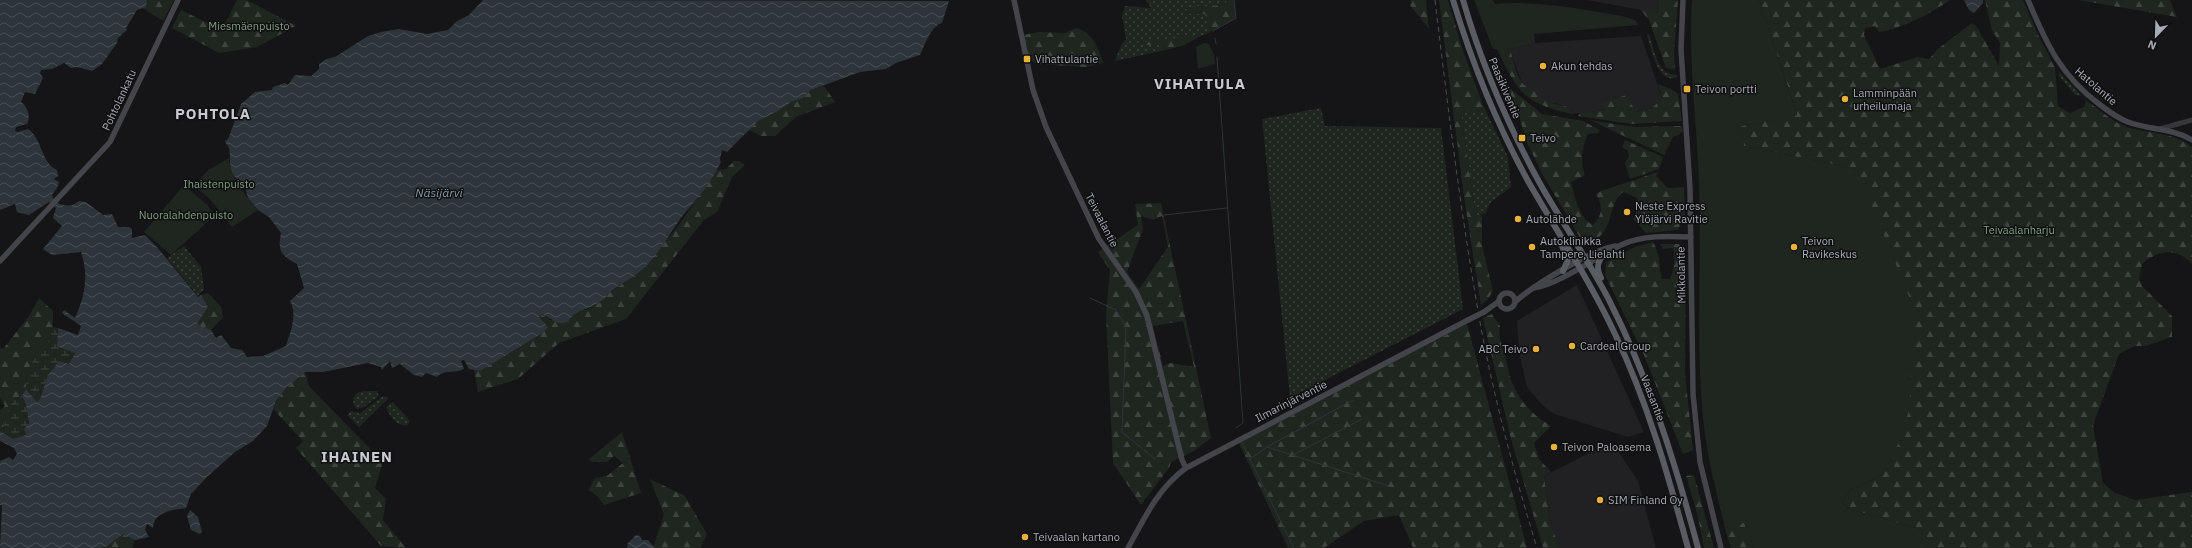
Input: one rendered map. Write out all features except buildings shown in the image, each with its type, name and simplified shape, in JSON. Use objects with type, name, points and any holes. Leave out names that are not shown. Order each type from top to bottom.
[{"type":"highway","name":"Paasikiventie","points":[[1453,0],[1470,55],[1490,105],[1520,166],[1579,265]]},
{"type":"highway","name":"Paasikiventie","points":[[1463,0],[1490,81],[1513,132],[1544,189],[1587,261]]},
{"type":"highway","points":[[1552,221],[1552,226],[1568,258],[1567,265],[1563,271]]},
{"type":"highway","points":[[1604,254],[1598,262],[1598,271],[1606,287],[1608,298]]},
{"type":"highway","name":"Vaasantie","points":[[1587,261],[1608,298],[1640,365],[1659,415],[1698,548]]},
{"type":"highway","name":"Vaasantie","points":[[1579,265],[1614,332],[1642,395],[1661,449],[1688,548]]},
{"type":"main road","name":"Pohtolankatu","points":[[0,261],[66,190],[113,136],[178,0]]},
{"type":"main road","name":"Teivaalantie","points":[[1014,0],[1033,90],[1046,127],[1099,239],[1136,292],[1147,316],[1182,460],[1186,468]]},
{"type":"main road","name":"Mikkolantie","points":[[1683,0],[1681,55],[1688,136],[1692,347],[1695,419],[1705,485],[1721,548]]},
{"type":"main road","name":"Hatolantie","points":[[2028,0],[2052,52],[2065,72],[2077,86],[2119,118],[2133,124],[2160,129]]},
{"type":"main road","points":[[2160,129],[2192,140]]},
{"type":"main road","points":[[1587,261],[1610,246],[1650,238],[1691,237]]},
{"type":"main road","points":[[1534,288],[1621,245]]},
{"type":"main road","points":[[1522,295],[1513,296],[1504,294],[1500,305],[1510,309],[1522,295],[1563,271],[1579,265]]},
{"type":"main road","points":[[1513,296],[1515,302]]},
{"type":"main road","name":"Ilmarinjärventie","points":[[1128,548],[1158,496],[1167,484],[1186,468],[1494,306],[1500,305]]},
{"type":"street","name":"Hatolantie","points":[[2160,129],[2192,120]]},
{"type":"shaded area","points":[[1587,0],[1659,0],[1658,13]]},
{"type":"shaded area","points":[[1641,36],[1662,98],[1652,108],[1636,112],[1604,103],[1606,110],[1572,114],[1571,108],[1554,103],[1545,103],[1538,98],[1532,88],[1528,88],[1522,83],[1510,49],[1535,43]]},
{"type":"shaded area","points":[[1577,285],[1644,432],[1628,437],[1554,414],[1542,405],[1527,387],[1519,352],[1517,321]]},
{"type":"shaded area","points":[[1601,447],[1618,451],[1638,481],[1656,548],[1560,548],[1550,523],[1544,476]]},
{"type":"green space","points":[[147,0],[174,0],[163,21],[141,7],[146,7]]},
{"type":"green space","name":"Miesmäenpuisto","points":[[237,0],[247,0],[296,26],[257,47],[219,53],[172,28],[181,10],[222,30]]},
{"type":"green space","points":[[1146,0],[1228,0],[1224,5],[1190,7],[1184,13],[1204,14],[1208,18],[1206,24],[1213,31],[1199,37],[1144,42],[1139,41],[1137,45],[1164,45],[1161,51],[1115,61],[1121,45],[1126,39],[1122,16],[1125,6],[1151,8]]},
{"type":"green space","points":[[1228,0],[1234,0],[1236,18],[1213,31],[1206,24],[1208,18],[1204,14],[1183,13],[1190,7],[1224,5]]},
{"type":"green space","points":[[1411,0],[1426,0],[1429,29],[1410,5]]},
{"type":"green space","points":[[1439,0],[1448,0],[1463,51],[1483,105],[1481,111],[1461,112],[1476,220],[1482,220],[1482,245],[1493,291],[1488,299],[1481,305],[1464,197]]},
{"type":"green space","points":[[1474,0],[1493,0],[1495,4],[1525,3],[1575,8],[1622,16],[1635,20],[1638,25],[1534,34],[1535,43],[1510,49],[1493,49]]},
{"type":"green space","points":[[1659,0],[1678,0],[1674,52],[1675,70],[1666,68],[1649,20],[1640,9],[1658,13]]},
{"type":"green space","name":"Teivon Ravikeskus","points":[[1692,0],[1759,0],[1797,115],[1741,126],[1744,146],[1857,169],[1912,304],[1910,407],[1894,456],[1877,478],[1852,489],[1841,502],[1849,509],[1923,530],[1921,548],[1754,548],[1744,523],[1725,528],[1708,452],[1701,397],[1699,336],[1700,215],[1691,46]]},
{"type":"green space","name":"Teivaalanharju","points":[[1759,0],[1950,0],[1925,15],[1897,28],[1879,32],[1875,26],[1865,28],[1864,35],[1880,69],[1918,57],[1929,59],[1939,48],[1972,23],[1977,27],[1999,66],[2000,43],[1992,30],[1985,0],[2023,0],[2039,37],[2055,67],[2058,106],[2070,113],[2084,107],[2086,100],[2121,125],[2169,136],[2185,142],[2192,147],[2192,264],[2180,255],[2167,252],[2161,253],[2148,259],[2142,264],[2139,279],[2143,287],[2172,316],[2172,337],[2146,346],[2134,346],[2119,354],[2093,425],[2103,483],[2115,493],[2135,500],[2192,492],[2192,548],[1921,548],[1923,530],[1849,509],[1841,502],[1852,489],[1877,478],[1857,169],[1744,146],[1741,126],[1797,114]]},
{"type":"green space","points":[[2078,0],[2170,0],[2177,17]]},
{"type":"green space","points":[[1076,28],[1087,33],[1091,37],[1097,47],[1103,63],[1086,67],[1037,64],[1030,60],[1023,35],[1039,32],[1065,33]]},
{"type":"green space","points":[[1649,34],[1661,67],[1671,74],[1678,75],[1676,78],[1669,78],[1660,70],[1656,63],[1647,35]]},
{"type":"green space","points":[[1185,37],[1199,37],[1182,46],[1161,51],[1164,45],[1137,45],[1139,41],[1144,42]]},
{"type":"green space","points":[[1204,43],[1209,44],[1214,55],[1215,64],[1198,69],[1196,47]]},
{"type":"green space","points":[[1497,49],[1510,49],[1517,73],[1527,87],[1532,88],[1540,97],[1548,102],[1571,108],[1572,114],[1543,105],[1524,94],[1511,76]]},
{"type":"green space","points":[[2059,72],[2082,96],[2075,95],[2059,76]]},
{"type":"green space","points":[[1502,82],[1542,114],[1583,121],[1600,130],[1598,133],[1588,134],[1586,138],[1582,160],[1585,175],[1571,182],[1578,206],[1588,222],[1593,225],[1600,214],[1601,207],[1596,194],[1658,172],[1656,176],[1668,188],[1684,187],[1685,218],[1677,230],[1646,233],[1633,219],[1639,203],[1637,198],[1623,192],[1616,201],[1607,226],[1600,236],[1585,246],[1544,177],[1527,143],[1519,116]]},
{"type":"green space","points":[[1658,84],[1671,89],[1678,94],[1682,121],[1632,124],[1578,116],[1580,113],[1606,110],[1603,103],[1626,95],[1636,112],[1652,108],[1662,98]]},
{"type":"green space","points":[[824,86],[835,102],[796,117],[775,136],[761,136],[747,129],[791,102],[803,98],[811,90]]},
{"type":"green space","points":[[1483,105],[1508,157],[1511,187],[1491,202],[1485,214],[1481,214],[1482,220],[1476,220],[1461,112],[1481,110]]},
{"type":"green space","points":[[1321,108],[1325,126],[1441,128],[1463,309],[1290,398],[1262,119]]},
{"type":"green space","points":[[1590,120],[1633,127],[1682,126],[1683,131],[1673,137],[1664,155]]},
{"type":"green space","points":[[1625,140],[1663,157],[1659,169],[1630,179],[1625,163],[1629,156],[1628,151],[1622,147]]},
{"type":"green space","name":"Ihaistenpuisto","points":[[229,158],[235,178],[258,210],[232,227],[209,198],[194,186],[208,170]]},
{"type":"green space","points":[[734,161],[739,161],[745,165],[732,177],[717,212],[704,220],[626,319],[559,343],[518,379],[478,392],[474,370],[480,371],[537,337],[548,327],[539,317],[541,314],[550,320],[570,317],[576,312],[589,309],[601,302],[609,293],[637,274],[676,229],[717,170],[726,169]]},
{"type":"green space","name":"Nuoralahdenpuisto","points":[[184,185],[207,205],[215,215],[171,255],[144,232]]},
{"type":"green space","points":[[1161,203],[1211,438],[1194,451],[1171,462],[1169,468],[1141,505],[1113,463],[1106,315],[1110,270],[1098,252],[1138,225],[1135,204]],"holes":[[[1141,216],[1153,220],[1162,216],[1168,247],[1139,289],[1127,272],[1143,229]],[[1183,321],[1194,367],[1170,363],[1163,366],[1153,326]]]},
{"type":"green space","points":[[1653,242],[1656,247],[1662,279],[1670,279],[1674,256],[1673,248],[1663,249],[1660,244],[1679,244],[1686,254],[1685,373],[1693,450],[1683,454],[1644,355],[1605,275],[1606,262],[1635,247]]},
{"type":"green space","points":[[184,246],[201,267],[204,289],[198,296],[167,258]]},
{"type":"green space","points":[[208,293],[221,307],[223,317],[211,330],[196,324],[208,307],[201,295]]},
{"type":"green space","points":[[39,298],[53,311],[53,327],[48,342],[37,350],[27,376],[26,389],[22,396],[17,398],[4,423],[3,433],[0,431],[0,410],[5,406],[0,398],[0,347],[3,349],[29,316]]},
{"type":"green space","points":[[1492,314],[1500,326],[1501,341],[1514,388],[1527,407],[1551,426],[1534,443],[1539,459],[1551,472],[1544,476],[1550,523],[1560,548],[1543,548],[1511,439],[1483,318]]},
{"type":"green space","points":[[1467,324],[1527,548],[1413,548],[1399,515],[1364,521],[1324,548],[1288,548],[1239,443]]},
{"type":"green space","points":[[53,327],[58,328],[57,333],[75,353],[69,364],[59,361],[48,375],[40,399],[37,402],[26,389],[27,376],[37,350],[48,342]]},
{"type":"green space","points":[[305,372],[309,386],[383,462],[375,488],[386,499],[383,520],[406,548],[381,546],[296,448],[303,441],[273,409],[283,392]]},
{"type":"green space","points":[[364,391],[377,391],[379,396],[364,407],[357,409],[353,400],[357,393]]},
{"type":"green space","points":[[22,396],[28,415],[27,435],[13,439],[3,433],[5,422],[10,406],[17,398]]},
{"type":"green space","points":[[383,396],[389,398],[359,427],[347,415],[351,411],[360,413]]},
{"type":"green space","points":[[393,402],[410,421],[408,425],[401,425],[397,423],[389,414],[386,407]]},
{"type":"green space","points":[[622,432],[641,493],[604,505],[598,497],[589,490],[594,479],[608,475],[623,463],[614,456],[607,462],[592,462],[589,459]]},
{"type":"green space","points":[[1694,475],[1714,548],[1704,548],[1697,513],[1686,476]]},
{"type":"green space","points":[[650,479],[685,496],[707,534],[700,548],[653,548],[664,514]]},
{"type":"green space","points":[[1744,522],[1754,548],[1731,548],[1725,528]]},
{"type":"green space","points":[[123,534],[135,540],[132,548],[96,548],[106,547]]},
{"type":"water","name":"Näsijärvi","points":[[0,0],[147,0],[146,7],[137,10],[126,28],[127,30],[118,38],[117,43],[102,64],[92,71],[77,67],[71,68],[64,63],[52,69],[41,70],[40,73],[43,78],[35,94],[25,92],[21,102],[28,112],[29,118],[27,124],[16,127],[15,131],[18,132],[28,129],[33,133],[44,156],[52,167],[57,170],[58,176],[54,179],[59,182],[52,195],[56,202],[68,206],[79,201],[86,202],[103,215],[112,214],[118,227],[129,227],[132,229],[132,238],[145,235],[157,247],[198,297],[201,295],[208,307],[197,324],[211,330],[216,338],[221,335],[231,348],[242,350],[247,357],[263,356],[286,346],[293,318],[290,301],[304,288],[297,264],[284,256],[280,249],[281,233],[269,217],[258,210],[248,198],[244,183],[238,180],[231,170],[229,150],[225,141],[228,139],[241,104],[255,92],[272,90],[273,87],[285,83],[288,85],[295,75],[311,76],[319,69],[319,64],[326,59],[335,57],[368,36],[399,29],[427,34],[448,30],[457,21],[469,15],[483,0],[949,1],[942,23],[932,32],[920,55],[896,63],[886,69],[860,72],[811,90],[803,98],[791,102],[758,121],[727,152],[722,150],[720,159],[721,162],[711,180],[683,215],[646,266],[637,274],[612,290],[596,305],[578,312],[568,322],[559,323],[541,314],[539,317],[548,327],[543,333],[480,371],[469,369],[464,360],[461,361],[464,369],[446,372],[437,377],[426,373],[422,377],[414,375],[400,364],[392,368],[390,361],[382,370],[381,367],[368,363],[323,372],[305,372],[287,387],[276,401],[267,426],[253,441],[235,452],[207,477],[191,494],[186,508],[165,512],[160,515],[154,522],[153,528],[147,524],[145,530],[149,537],[135,540],[123,534],[106,547],[96,548],[0,548],[2,505],[0,505],[0,461],[9,457],[13,460],[17,454],[14,448],[0,441],[0,431],[13,439],[26,435],[24,429],[29,423],[26,405],[22,396],[26,389],[37,402],[40,399],[48,375],[59,361],[69,364],[75,353],[57,346],[58,328],[78,335],[81,326],[62,313],[64,310],[75,318],[85,286],[85,269],[81,252],[52,255],[43,249],[62,226],[53,218],[56,208],[49,202],[29,215],[17,212],[15,204],[0,210]]},
{"type":"water","points":[[1964,0],[1983,0],[1983,3],[1974,13],[1969,10]]},
{"type":"water","points":[[190,510],[198,517],[202,532],[200,534],[191,530],[187,516]]},
{"type":"water","points":[[636,535],[640,536],[642,540],[648,540],[655,548],[627,548],[628,543]]},
{"type":"waterway","points":[[1213,31],[1236,18],[1234,0]]},
{"type":"waterway","points":[[1215,38],[1216,44]]},
{"type":"waterway","points":[[1217,57],[1243,423],[1236,428]]},
{"type":"waterway","points":[[1164,215],[1227,208]]},
{"type":"waterway","points":[[1090,298],[1116,310],[1126,327],[1122,432],[1155,459]]},
{"type":"waterway","points":[[1250,459],[1267,447],[1353,400]]},
{"type":"waterway","points":[[1293,455],[1362,419]]},
{"type":"waterway","points":[[1242,443],[1294,548]]},
{"type":"waterway","points":[[1267,447],[1389,486]]},
{"type":"railway","points":[[1435,0],[1459,187],[1482,331],[1502,425],[1537,548]]},
{"type":"place","name":"Vihattulantie","points":[[1027,59]]},
{"type":"place","name":"Akun tehdas","points":[[1543,66]]},
{"type":"place","name":"Teivon portti","points":[[1687,89]]},
{"type":"place","name":"Lamminpään urheilumaja","points":[[1845,99]]},
{"type":"place","name":"Teivo","points":[[1522,138]]},
{"type":"place","name":"Neste Express Ylöjärvi Ravitie","points":[[1627,212]]},
{"type":"place","name":"Autolähde","points":[[1518,219]]},
{"type":"place","name":"Autoklinikka Tampere, Lielahti","points":[[1532,247]]},
{"type":"place","name":"Teivon Ravikeskus","points":[[1794,247]]},
{"type":"place","name":"Cardeal Group","points":[[1572,346]]},
{"type":"place","name":"ABC Teivo","points":[[1536,349]]},
{"type":"place","name":"Teivon Paloasema","points":[[1554,447]]},
{"type":"place","name":"SIM Finland Oy","points":[[1600,500]]},
{"type":"place","name":"Teivaalan kartano","points":[[1025,537]]},
{"type":"district","name":"VIHATTULA","points":[[1200,84]]},
{"type":"district","name":"POHTOLA","points":[[213,114]]},
{"type":"district","name":"IHAINEN","points":[[357,457]]}]
